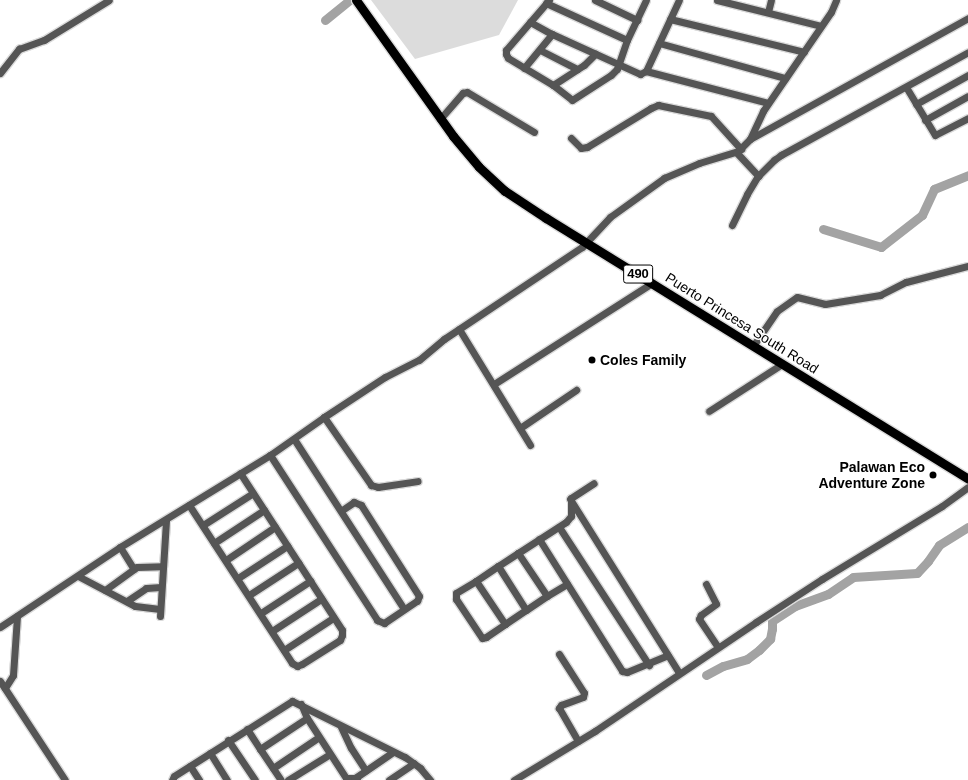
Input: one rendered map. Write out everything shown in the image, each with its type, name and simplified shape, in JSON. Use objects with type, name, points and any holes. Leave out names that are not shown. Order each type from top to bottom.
[{"type":"main road","name":"Puerto Princesa South Road","points":[[356,0],[440,119],[466,153],[490,178],[520,201],[968,479]]},
{"type":"street","points":[[0,73],[19,49],[44,40],[109,0]]},
{"type":"street","points":[[595,0],[637,20]]},
{"type":"street","points":[[627,40],[547,2],[505,52],[508,58],[553,85],[570,99],[574,99],[611,75],[619,65],[627,40],[646,0]]},
{"type":"street","points":[[646,71],[678,0]]},
{"type":"street","points":[[718,0],[734,2],[821,26]]},
{"type":"street","points":[[768,12],[771,0]]},
{"type":"street","points":[[750,139],[768,103],[804,52],[836,0]]},
{"type":"street","points":[[0,627],[120,547],[270,455],[385,377],[418,360],[459,329],[587,243],[610,217],[664,178],[685,168],[738,150],[750,139],[968,18]]},
{"type":"street","points":[[670,19],[804,52]]},
{"type":"street","points":[[530,22],[552,34],[638,74],[646,71],[768,103]]},
{"type":"street","points":[[524,68],[552,34]]},
{"type":"street","points":[[659,44],[785,78]]},
{"type":"street","points":[[540,50],[577,69]]},
{"type":"street","points":[[732,225],[747,194],[758,176],[781,155],[968,52]]},
{"type":"street","points":[[553,85],[577,69],[595,54]]},
{"type":"street","points":[[916,104],[968,75]]},
{"type":"street","points":[[906,87],[933,134],[936,135],[968,118]]},
{"type":"street","points":[[440,119],[463,93],[467,92],[534,132]]},
{"type":"street","points":[[925,120],[968,96]]},
{"type":"street","points":[[571,138],[582,148],[588,147],[658,105],[711,116],[758,176]]},
{"type":"street","points":[[753,346],[777,311],[797,297],[825,304],[880,295],[906,282],[968,266]]},
{"type":"street","points":[[494,384],[652,283]]},
{"type":"street","points":[[459,329],[530,445]]},
{"type":"street","points":[[710,411],[782,364]]},
{"type":"street","points":[[520,428],[576,390]]},
{"type":"street","points":[[324,417],[371,484],[378,487],[418,481]]},
{"type":"street","points":[[294,439],[342,510],[404,609]]},
{"type":"street","points":[[270,455],[377,620],[384,623],[418,600],[418,594],[361,505],[354,502],[342,510]]},
{"type":"street","points":[[189,505],[261,613],[292,663],[297,666],[322,652],[340,640],[342,630],[240,473]]},
{"type":"street","points":[[570,499],[594,483]]},
{"type":"street","points":[[514,780],[578,741],[822,579],[942,506],[968,487]]},
{"type":"street","points":[[203,525],[253,493]]},
{"type":"street","points":[[567,584],[486,637],[482,638],[456,599],[456,593],[559,527],[571,516],[570,499]]},
{"type":"street","points":[[570,499],[679,673]]},
{"type":"street","points":[[214,543],[264,510]]},
{"type":"street","points":[[160,616],[166,520]]},
{"type":"street","points":[[559,527],[649,665]]},
{"type":"street","points":[[226,560],[275,528]]},
{"type":"street","points":[[539,539],[622,671],[627,672],[649,665],[668,655]]},
{"type":"street","points":[[238,578],[287,546]]},
{"type":"street","points":[[120,547],[134,568]]},
{"type":"street","points":[[518,553],[547,596]]},
{"type":"street","points":[[249,595],[298,563]]},
{"type":"street","points":[[105,590],[134,568],[143,565],[162,566]]},
{"type":"street","points":[[498,566],[526,610]]},
{"type":"street","points":[[78,576],[140,607],[160,609]]},
{"type":"street","points":[[261,613],[310,581]]},
{"type":"street","points":[[476,581],[505,624]]},
{"type":"street","points":[[706,584],[716,604],[701,615],[699,619],[718,648]]},
{"type":"street","points":[[127,601],[146,588],[161,587]]},
{"type":"street","points":[[272,631],[321,599]]},
{"type":"street","points":[[5,688],[13,675],[17,616]]},
{"type":"street","points":[[284,650],[333,618]]},
{"type":"street","points":[[559,654],[584,694],[584,697],[561,705],[559,708],[578,741]]},
{"type":"street","points":[[0,681],[65,780]]},
{"type":"street","points":[[172,780],[174,776],[228,740],[288,702],[294,701],[341,727],[414,763],[429,780]]},
{"type":"street","points":[[301,704],[307,718],[345,779],[356,779],[393,752]]},
{"type":"street","points":[[260,749],[307,718]]},
{"type":"street","points":[[341,727],[351,748],[366,771]]},
{"type":"street","points":[[247,729],[281,780]]},
{"type":"street","points":[[273,768],[319,737]]},
{"type":"street","points":[[228,740],[255,780]]},
{"type":"street","points":[[210,753],[227,780]]},
{"type":"street","points":[[288,780],[330,754]]},
{"type":"street","points":[[389,780],[414,763]]},
{"type":"street","points":[[190,766],[199,780]]},
{"type":"shaded area","points":[[371,0],[518,0],[499,35],[415,59]]},
{"type":"waterway","points":[[325,20],[350,0]]},
{"type":"waterway","points":[[823,229],[881,247],[922,215],[934,189],[968,175]]},
{"type":"waterway","points":[[706,675],[723,666],[747,659],[759,650],[770,639],[772,621],[795,606],[828,594],[853,577],[917,573],[928,561],[939,545],[968,527]]},
{"type":"place","name":"Coles Family","points":[[592,360]]},
{"type":"place","name":"Palawan Eco Adventure Zone","points":[[933,475]]}]
